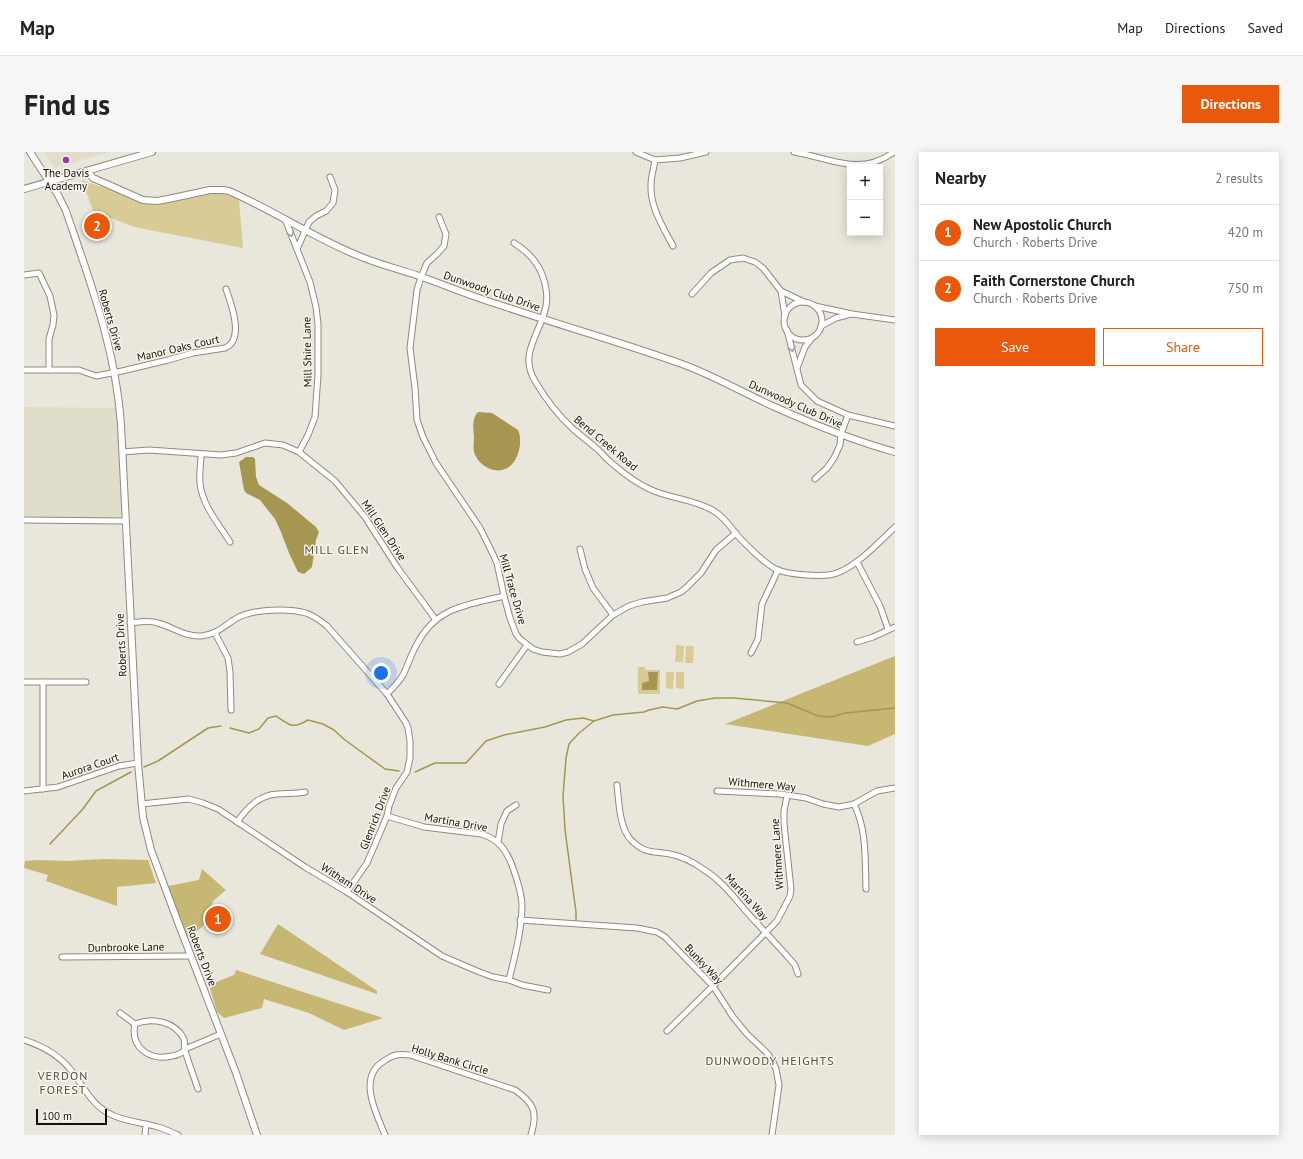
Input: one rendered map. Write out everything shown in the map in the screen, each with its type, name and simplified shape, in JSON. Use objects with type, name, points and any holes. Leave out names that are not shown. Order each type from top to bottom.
[{"type":"street","name":"Roberts Drive","points":[[30,152],[50,182],[66,211],[101,316],[117,372],[138,763],[143,818],[151,850],[190,956],[221,1034],[257,1135]]},
{"type":"street","points":[[24,189],[152,152]]},
{"type":"street","points":[[636,152],[656,160],[686,157],[706,152]]},
{"type":"street","points":[[794,152],[856,166],[880,160],[894,152]]},
{"type":"street","points":[[656,160],[651,183],[652,201],[656,214],[673,246]]},
{"type":"street","name":"Dunwoody Club Drive","points":[[87,170],[93,178],[143,200],[163,200],[210,190],[223,190],[235,194],[349,252],[496,304],[683,365],[717,379],[777,408],[872,446],[895,452]]},
{"type":"street","points":[[297,249],[312,218],[326,211],[333,202],[335,190],[330,177]]},
{"type":"street","name":"Mill Trace Drive","points":[[439,217],[446,234],[444,246],[427,263],[421,277],[417,290],[410,348],[417,420],[423,437],[436,463],[480,528],[497,563],[504,596],[516,634],[533,649],[542,652],[560,654],[568,652],[582,644],[613,615],[634,604],[667,598],[688,588],[701,573],[716,550],[736,533]]},
{"type":"street","name":"Mill Shire Lane","points":[[285,219],[310,282],[316,308],[318,332],[318,375],[315,417],[299,452]]},
{"type":"street","name":"Bend Creek Road","points":[[514,243],[522,248],[532,258],[541,271],[546,284],[546,306],[530,346],[529,370],[544,394],[563,419],[614,466],[653,490],[708,507],[724,518],[736,533],[760,557],[778,570],[813,575],[831,575],[848,568],[857,562],[895,527]]},
{"type":"street","points":[[692,294],[711,273],[730,260],[743,258],[755,262],[763,268],[781,291],[804,302],[815,306],[852,314],[895,320]]},
{"type":"street","points":[[24,275],[39,273],[53,306],[53,325],[49,339],[49,370]]},
{"type":"street","name":"Manor Oaks Court","points":[[117,372],[193,353],[219,350],[229,346],[234,338],[235,321],[226,288]]},
{"type":"street","points":[[781,291],[785,324],[801,385],[817,401],[848,415],[895,426]]},
{"type":"street","points":[[785,316],[790,307],[797,303],[804,302]]},
{"type":"street","points":[[787,330],[792,336],[798,339],[812,337],[818,333],[821,326],[821,316],[815,306]]},
{"type":"street","points":[[821,326],[836,318],[852,314]]},
{"type":"street","points":[[797,369],[805,347],[812,337]]},
{"type":"street","points":[[24,370],[78,370],[96,376],[117,372]]},
{"type":"street","points":[[815,479],[827,468],[834,458],[840,445],[841,434],[848,415]]},
{"type":"street","name":"Mill Glen Drive","points":[[122,452],[149,450],[221,455],[236,453],[265,443],[283,445],[299,452],[335,481],[365,517],[397,567],[436,620]]},
{"type":"street","points":[[201,454],[200,483],[204,500],[207,508],[230,542]]},
{"type":"street","points":[[24,520],[125,521]]},
{"type":"street","points":[[580,549],[585,569],[593,588],[613,615]]},
{"type":"street","points":[[857,562],[880,606],[888,629]]},
{"type":"street","points":[[751,653],[758,639],[762,604],[778,570]]},
{"type":"street","points":[[388,694],[403,674],[421,637],[427,628],[436,620],[461,606],[504,596]]},
{"type":"street","name":"Glenrich Drive","points":[[130,623],[148,621],[192,636],[215,633],[238,618],[254,612],[275,610],[306,614],[320,620],[327,626],[388,694],[408,728],[410,758],[407,772],[396,788],[387,816],[367,863],[347,892]]},
{"type":"street","points":[[857,642],[873,638],[888,629],[895,627]]},
{"type":"street","points":[[215,633],[228,658],[231,710]]},
{"type":"street","points":[[499,684],[527,644]]},
{"type":"street","points":[[24,682],[86,682]]},
{"type":"street","points":[[43,682],[44,789]]},
{"type":"street","name":"Aurora Court","points":[[24,791],[58,787],[119,766],[138,763]]},
{"type":"street","name":"Martina Way","points":[[617,785],[620,813],[628,836],[647,851],[680,857],[704,869],[719,880],[795,965],[798,974]]},
{"type":"street","name":"Withmere Way","points":[[717,791],[758,792],[806,798],[839,807],[854,804],[877,791],[895,788]]},
{"type":"street","points":[[236,822],[245,811],[261,799],[277,794],[294,794],[305,792]]},
{"type":"street","name":"Withmere Lane","points":[[667,1031],[777,921],[790,896],[791,889],[784,824],[784,811],[787,796]]},
{"type":"street","name":"Witham Drive","points":[[141,804],[189,799],[218,809],[305,867],[347,892],[442,956],[493,977],[548,990]]},
{"type":"street","points":[[854,804],[859,815],[865,840],[866,889]]},
{"type":"street","points":[[498,842],[501,824],[507,811],[516,805]]},
{"type":"street","name":"Martina Drive","points":[[387,816],[424,827],[481,834],[498,842],[502,846],[510,858],[517,879],[522,903],[518,939],[509,980]]},
{"type":"street","name":"Bunky Way","points":[[520,920],[637,928],[657,932],[674,946],[713,986],[733,1017],[747,1034],[767,1053],[776,1069],[778,1092],[772,1135]]},
{"type":"street","name":"Dunbrooke Lane","points":[[62,957],[190,956]]},
{"type":"street","points":[[120,1013],[135,1024]]},
{"type":"street","points":[[135,1024],[149,1021],[161,1021],[170,1024],[180,1032],[185,1041],[185,1049],[198,1089]]},
{"type":"street","points":[[135,1024],[134,1038],[140,1049],[147,1054],[167,1057],[183,1053],[185,1049],[221,1034]]},
{"type":"street","points":[[24,1040],[38,1045],[66,1064],[74,1073],[90,1098],[101,1108],[117,1118],[168,1130],[178,1135]]},
{"type":"street","name":"Holly Bank Circle","points":[[385,1135],[371,1096],[370,1080],[373,1072],[380,1063],[396,1054],[410,1055],[515,1090],[526,1098],[531,1104],[534,1114],[534,1124],[531,1135]]},
{"type":"street","points":[[145,1135],[146,1125]]},
{"type":"shaded area","name":"The Davis Academy","points":[[44,152],[109,152],[55,168]]},
{"type":"shaded area","points":[[82,180],[145,204],[166,203],[204,194],[216,193],[239,199],[243,248],[134,227],[93,211]]},
{"type":"shaded area","points":[[24,407],[118,408],[127,448],[128,519],[24,516]]},
{"type":"shaded area","points":[[478,412],[492,413],[518,430],[520,444],[518,455],[512,464],[504,470],[493,470],[488,468],[479,462],[476,457],[474,452],[473,423]]},
{"type":"shaded area","points":[[246,457],[253,457],[255,459],[256,477],[259,485],[287,503],[316,527],[319,532],[316,540],[312,567],[304,574],[298,572],[275,519],[260,500],[246,493],[244,490],[239,462]]},
{"type":"shaded area","points":[[676,645],[684,646],[683,662],[675,662]]},
{"type":"shaded area","points":[[686,646],[694,646],[693,663],[685,663]]},
{"type":"shaded area","points":[[895,656],[895,734],[868,746],[725,724]]},
{"type":"shaded area","points":[[638,667],[645,667],[646,670],[660,670],[660,694],[638,694]]},
{"type":"shaded area","points":[[648,672],[658,672],[657,690],[642,690],[642,683],[649,681]]},
{"type":"shaded area","points":[[666,672],[674,672],[673,689],[666,688]]},
{"type":"shaded area","points":[[676,672],[684,672],[684,689],[676,688]]},
{"type":"shaded area","points":[[104,859],[148,860],[156,883],[117,887],[117,906],[46,881],[48,875],[24,868],[25,861]]},
{"type":"shaded area","points":[[202,869],[226,890],[213,901],[204,925],[194,934],[187,936],[168,886],[199,880]]},
{"type":"shaded area","points":[[278,924],[377,991],[377,994],[260,954]]},
{"type":"shaded area","points":[[236,970],[383,1018],[344,1030],[309,1013],[264,999],[262,1008],[224,1018],[217,1012],[209,985],[234,975]]},
{"type":"waterway","points":[[576,920],[565,830],[563,796],[566,758],[569,744],[579,733],[594,721],[613,715],[644,712],[663,707],[677,709],[697,701],[715,698],[734,698],[787,703],[818,716],[831,717],[845,713],[895,708]]},
{"type":"waterway","points":[[230,728],[249,733],[259,729],[268,718],[276,716],[292,725],[299,725],[308,720],[323,724],[334,730],[345,740],[385,769],[399,771]]},
{"type":"waterway","points":[[415,772],[435,763],[466,763],[486,741],[504,735],[545,727],[566,720],[583,718],[594,721]]},
{"type":"waterway","points":[[144,767],[158,761],[208,728],[221,726]]},
{"type":"waterway","points":[[50,844],[82,810],[96,791],[131,772]]},
{"type":"place","name":"The Davis Academy","points":[[66,160]]},
{"type":"place","name":"Faith Cornerstone Church","points":[[97,226]]},
{"type":"place","name":"New Apostolic Church","points":[[218,919]]},
{"type":"district","name":"MILL GLEN","points":[[337,549]]},
{"type":"district","name":"DUNWOODY HEIGHTS","points":[[770,1060]]},
{"type":"district","name":"VERDON FOREST","points":[[63,1082]]}]
